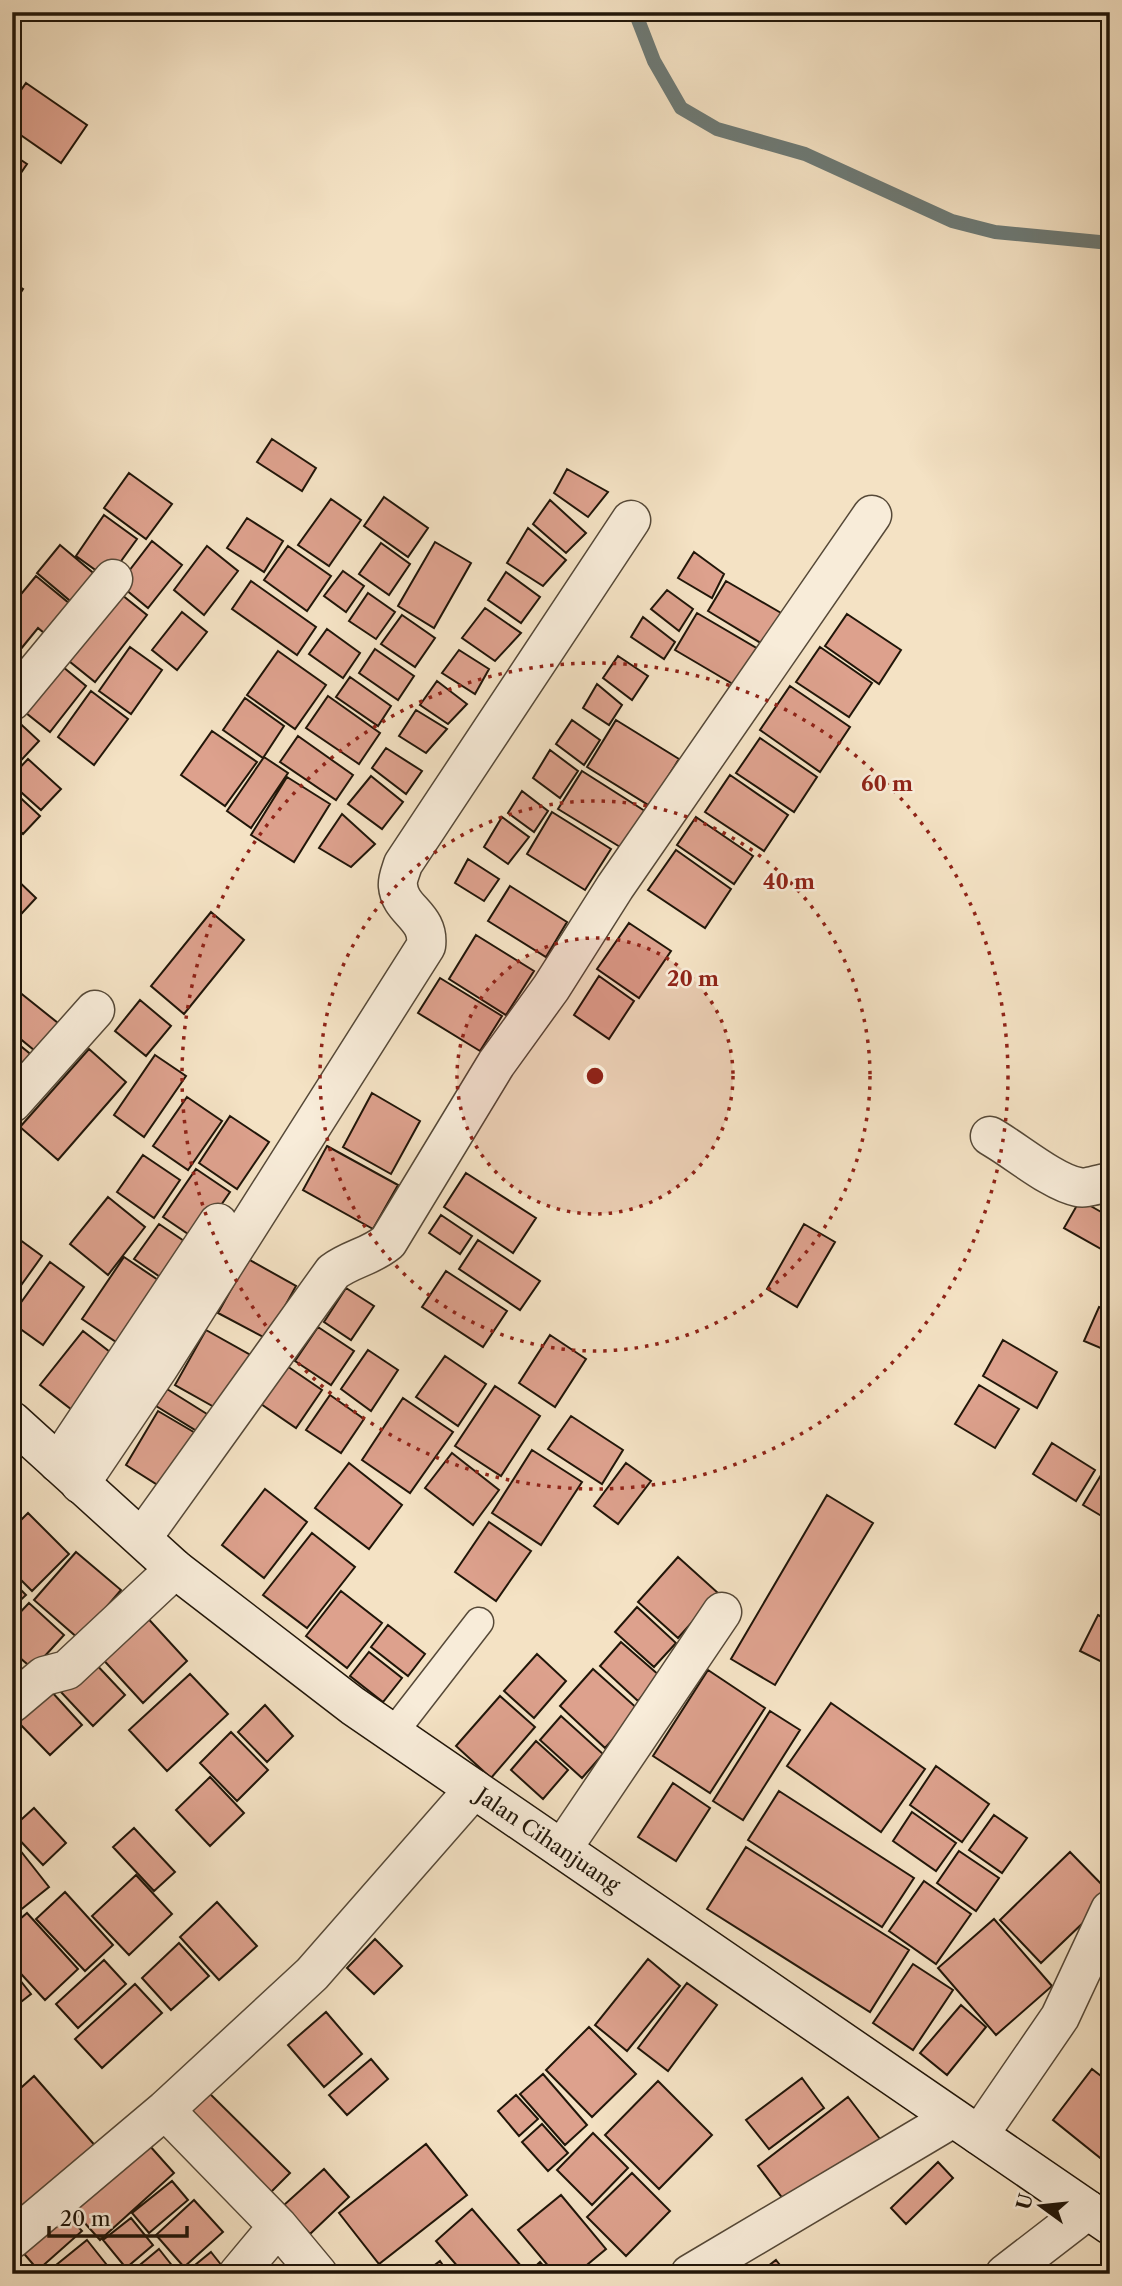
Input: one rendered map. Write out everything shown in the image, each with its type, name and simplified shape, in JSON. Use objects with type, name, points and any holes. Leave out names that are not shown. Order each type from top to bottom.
[{"type":"street","points":[[142,1538],[333,1272],[345,1263],[374,1254],[388,1242],[496,1064],[551,988],[615,887],[873,515]]},
{"type":"street","points":[[69,1474],[159,1367],[426,946],[428,935],[400,897],[397,884],[403,864],[631,520]]},
{"type":"street","points":[[12,701],[113,579]]},
{"type":"street","points":[[12,1103],[95,1010]]},
{"type":"street","points":[[990,1136],[1052,1175],[1080,1188],[1106,1183],[1110,1185]]},
{"type":"street","points":[[69,1474],[218,1223]]},
{"type":"street","name":"Jalan Cihanjuang","points":[[12,1421],[175,1569],[353,1706],[1099,2218]]},
{"type":"street","points":[[12,1703],[44,1676],[67,1670],[175,1569]]},
{"type":"street","points":[[562,1849],[722,1612]]},
{"type":"street","points":[[12,2239],[165,2110],[312,1974],[474,1789]]},
{"type":"street","points":[[690,2274],[966,2126],[1060,2017],[1110,1910]]},
{"type":"street","points":[[165,2110],[278,2226],[318,2274]]},
{"type":"street","points":[[1005,2274],[1099,2218]]},
{"type":"street","points":[[238,2274],[278,2226]]},
{"type":"lane","points":[[393,1733],[479,1622]]},
{"type":"building","points":[[26,83],[87,125],[61,163],[12,129],[12,103]]},
{"type":"building","points":[[12,154],[27,164],[12,186]]},
{"type":"building","points":[[12,282],[23,289],[12,306]]},
{"type":"building","points":[[272,439],[316,468],[302,491],[257,462]]},
{"type":"building","points":[[567,469],[608,492],[588,517],[554,493]]},
{"type":"building","points":[[129,473],[172,504],[146,539],[104,508]]},
{"type":"building","points":[[384,497],[428,528],[408,557],[364,526]]},
{"type":"building","points":[[331,499],[361,520],[329,566],[298,545]]},
{"type":"building","points":[[550,500],[586,533],[566,553],[533,524]]},
{"type":"building","points":[[104,515],[137,539],[108,579],[76,556]]},
{"type":"building","points":[[247,518],[283,541],[264,572],[227,548]]},
{"type":"building","points":[[528,528],[566,560],[543,586],[507,563]]},
{"type":"building","points":[[152,541],[182,565],[148,608],[119,584]]},
{"type":"building","points":[[435,542],[471,563],[434,628],[398,606]]},
{"type":"building","points":[[381,543],[410,564],[389,595],[359,574]]},
{"type":"building","points":[[60,545],[104,582],[81,610],[37,573]]},
{"type":"building","points":[[207,546],[238,571],[204,615],[174,590]]},
{"type":"building","points":[[288,546],[331,576],[307,611],[264,580]]},
{"type":"building","points":[[694,552],[724,574],[712,598],[678,578]]},
{"type":"building","points":[[343,571],[364,586],[346,612],[324,596]]},
{"type":"building","points":[[506,572],[540,597],[521,623],[488,600]]},
{"type":"building","points":[[36,576],[81,613],[56,643],[38,628],[20,650],[12,644],[12,605]]},
{"type":"building","points":[[251,581],[316,627],[297,655],[232,609]]},
{"type":"building","points":[[726,581],[788,617],[769,648],[708,611]]},
{"type":"building","points":[[667,590],[693,609],[679,631],[651,609]]},
{"type":"building","points":[[117,591],[147,615],[95,682],[64,657]]},
{"type":"building","points":[[368,593],[395,612],[376,639],[349,621]]},
{"type":"building","points":[[485,608],[521,633],[495,661],[462,638]]},
{"type":"building","points":[[182,612],[207,632],[177,670],[152,650]]},
{"type":"building","points":[[697,613],[765,653],[743,690],[675,650]]},
{"type":"building","points":[[847,614],[901,650],[879,684],[825,646]]},
{"type":"building","points":[[402,615],[435,638],[415,667],[381,644]]},
{"type":"building","points":[[643,617],[675,642],[664,659],[631,637]]},
{"type":"building","points":[[327,629],[360,653],[343,678],[309,654]]},
{"type":"building","points":[[130,647],[162,670],[131,714],[99,691]]},
{"type":"building","points":[[820,647],[872,683],[849,717],[796,682]]},
{"type":"building","points":[[375,649],[414,676],[398,700],[359,673]]},
{"type":"building","points":[[459,650],[489,669],[475,694],[442,673]]},
{"type":"building","points":[[278,651],[326,685],[295,729],[247,695]]},
{"type":"building","points":[[618,656],[648,676],[632,700],[603,678]]},
{"type":"building","points":[[57,662],[86,686],[50,732],[21,709]]},
{"type":"building","points":[[350,677],[391,706],[378,726],[336,697]]},
{"type":"building","points":[[437,681],[467,704],[448,724],[420,705]]},
{"type":"building","points":[[597,684],[622,705],[609,725],[583,708]]},
{"type":"building","points":[[790,686],[850,727],[820,772],[760,730]]},
{"type":"building","points":[[91,691],[128,719],[94,765],[58,737]]},
{"type":"building","points":[[328,696],[380,733],[359,764],[306,728]]},
{"type":"building","points":[[245,698],[284,726],[263,758],[223,730]]},
{"type":"building","points":[[416,710],[447,729],[426,753],[399,736]]},
{"type":"building","points":[[12,716],[39,741],[12,770]]},
{"type":"building","points":[[572,720],[600,740],[584,765],[556,744]]},
{"type":"building","points":[[616,720],[679,759],[650,806],[587,767]]},
{"type":"building","points":[[212,731],[257,762],[225,806],[181,775]]},
{"type":"building","points":[[298,736],[353,775],[336,800],[280,762]]},
{"type":"building","points":[[760,738],[817,777],[794,812],[736,773]]},
{"type":"building","points":[[386,748],[422,771],[406,794],[372,768]]},
{"type":"building","points":[[550,750],[578,771],[560,798],[533,778]]},
{"type":"building","points":[[264,757],[288,773],[251,828],[227,811]]},
{"type":"building","points":[[28,759],[61,789],[41,810],[12,784],[12,776]]},
{"type":"building","points":[[582,771],[648,813],[625,850],[558,809]]},
{"type":"building","points":[[730,775],[788,815],[764,851],[705,812]]},
{"type":"building","points":[[371,776],[403,802],[382,829],[348,804]]},
{"type":"building","points":[[287,777],[330,804],[294,862],[251,835]]},
{"type":"building","points":[[12,790],[40,816],[23,834],[12,824]]},
{"type":"building","points":[[522,791],[548,811],[534,832],[508,813]]},
{"type":"building","points":[[552,812],[611,849],[585,890],[527,854]]},
{"type":"building","points":[[342,814],[375,844],[351,867],[319,848]]},
{"type":"building","points":[[502,817],[529,837],[508,864],[484,847]]},
{"type":"building","points":[[696,817],[753,856],[734,884],[677,845]]},
{"type":"building","points":[[676,850],[731,889],[705,928],[648,890]]},
{"type":"building","points":[[468,859],[499,879],[484,901],[455,883]]},
{"type":"building","points":[[12,875],[36,898],[12,924]]},
{"type":"building","points":[[510,886],[567,922],[546,957],[488,921]]},
{"type":"building","points":[[211,912],[244,940],[184,1014],[151,986]]},
{"type":"building","points":[[629,923],[671,951],[639,998],[597,969]]},
{"type":"building","points":[[476,935],[534,971],[506,1015],[449,979]]},
{"type":"building","points":[[599,976],[634,1001],[609,1039],[574,1015]]},
{"type":"building","points":[[440,978],[502,1016],[480,1051],[418,1013]]},
{"type":"building","points":[[18,991],[63,1027],[40,1055],[12,1032],[12,998]]},
{"type":"building","points":[[140,1000],[171,1026],[146,1056],[115,1031]]},
{"type":"building","points":[[12,1039],[34,1057],[12,1083]]},
{"type":"building","points":[[89,1049],[126,1082],[58,1160],[20,1127]]},
{"type":"building","points":[[155,1055],[186,1076],[144,1137],[114,1115]]},
{"type":"building","points":[[372,1093],[420,1121],[391,1174],[343,1147]]},
{"type":"building","points":[[187,1097],[222,1121],[188,1170],[153,1146]]},
{"type":"building","points":[[230,1116],[269,1142],[237,1189],[199,1163]]},
{"type":"building","points":[[327,1146],[398,1185],[373,1229],[303,1190]]},
{"type":"building","points":[[143,1155],[180,1180],[154,1218],[117,1192]]},
{"type":"building","points":[[196,1169],[230,1192],[197,1240],[163,1217]]},
{"type":"building","points":[[466,1173],[536,1218],[513,1253],[444,1207]]},
{"type":"building","points":[[108,1197],[145,1227],[108,1275],[70,1244]]},
{"type":"building","points":[[1080,1200],[1110,1217],[1110,1254],[1064,1228]]},
{"type":"building","points":[[441,1215],[472,1236],[460,1254],[429,1233]]},
{"type":"building","points":[[159,1224],[190,1245],[166,1281],[134,1259]]},
{"type":"building","points":[[804,1224],[835,1242],[797,1307],[767,1289]]},
{"type":"building","points":[[12,1234],[42,1256],[12,1298]]},
{"type":"building","points":[[478,1240],[540,1281],[520,1310],[459,1269]]},
{"type":"building","points":[[124,1257],[167,1286],[125,1348],[82,1319]]},
{"type":"building","points":[[248,1259],[296,1286],[267,1339],[218,1313]]},
{"type":"building","points":[[50,1262],[84,1287],[43,1345],[12,1323],[12,1315]]},
{"type":"building","points":[[446,1271],[507,1311],[483,1347],[422,1307]]},
{"type":"building","points":[[346,1288],[374,1306],[351,1340],[324,1322]]},
{"type":"building","points":[[1099,1307],[1110,1312],[1110,1352],[1084,1341]]},
{"type":"building","points":[[318,1327],[354,1351],[331,1385],[295,1361]]},
{"type":"building","points":[[206,1330],[254,1357],[223,1412],[175,1385]]},
{"type":"building","points":[[83,1331],[119,1359],[76,1413],[40,1385]]},
{"type":"building","points":[[550,1335],[586,1359],[555,1407],[519,1383]]},
{"type":"building","points":[[1003,1340],[1057,1372],[1037,1408],[983,1376]]},
{"type":"building","points":[[368,1350],[398,1370],[371,1411],[341,1389]]},
{"type":"building","points":[[445,1356],[486,1384],[458,1426],[416,1397]]},
{"type":"building","points":[[287,1366],[322,1390],[296,1428],[261,1404]]},
{"type":"building","points":[[979,1385],[1019,1409],[995,1448],[955,1424]]},
{"type":"building","points":[[495,1386],[540,1416],[501,1476],[455,1446]]},
{"type":"building","points":[[167,1389],[215,1419],[205,1436],[156,1406]]},
{"type":"building","points":[[330,1395],[364,1419],[341,1453],[306,1430]]},
{"type":"building","points":[[403,1398],[453,1432],[410,1493],[362,1460]]},
{"type":"building","points":[[158,1411],[197,1434],[164,1489],[126,1465]]},
{"type":"building","points":[[571,1416],[623,1450],[602,1484],[548,1449]]},
{"type":"building","points":[[1052,1443],[1095,1470],[1076,1501],[1033,1474]]},
{"type":"building","points":[[532,1450],[582,1482],[541,1545],[492,1513]]},
{"type":"building","points":[[452,1453],[499,1490],[473,1525],[425,1488]]},
{"type":"building","points":[[1110,1460],[1110,1521],[1083,1505]]},
{"type":"building","points":[[349,1463],[402,1505],[369,1549],[315,1508]]},
{"type":"building","points":[[626,1463],[651,1481],[618,1524],[594,1506]]},
{"type":"building","points":[[265,1489],[307,1522],[264,1578],[222,1545]]},
{"type":"building","points":[[827,1495],[873,1523],[775,1685],[731,1659]]},
{"type":"building","points":[[28,1513],[69,1554],[32,1591],[12,1571],[12,1529]]},
{"type":"building","points":[[489,1522],[531,1551],[496,1601],[455,1572]]},
{"type":"building","points":[[312,1533],[355,1567],[307,1628],[263,1595]]},
{"type":"building","points":[[76,1552],[121,1590],[79,1639],[34,1600]]},
{"type":"building","points":[[678,1557],[718,1593],[678,1638],[638,1602]]},
{"type":"building","points":[[12,1581],[26,1595],[12,1608]]},
{"type":"building","points":[[341,1591],[382,1623],[347,1668],[306,1636]]},
{"type":"building","points":[[29,1603],[64,1635],[33,1669],[12,1651],[12,1621]]},
{"type":"building","points":[[637,1607],[676,1643],[654,1667],[615,1632]]},
{"type":"building","points":[[143,1613],[187,1661],[143,1703],[98,1654]]},
{"type":"building","points":[[1098,1615],[1110,1621],[1110,1666],[1080,1651]]},
{"type":"building","points":[[388,1625],[425,1654],[408,1676],[371,1647]]},
{"type":"building","points":[[621,1642],[660,1676],[638,1701],[600,1666]]},
{"type":"building","points":[[369,1652],[402,1678],[383,1702],[350,1676]]},
{"type":"building","points":[[537,1654],[566,1681],[534,1718],[504,1691]]},
{"type":"building","points":[[92,1660],[125,1695],[93,1726],[60,1691]]},
{"type":"building","points":[[593,1669],[639,1710],[605,1748],[560,1706]]},
{"type":"building","points":[[708,1670],[765,1708],[710,1793],[653,1756]]},
{"type":"building","points":[[190,1674],[228,1714],[167,1771],[129,1730]]},
{"type":"building","points":[[51,1691],[82,1725],[50,1755],[18,1722]]},
{"type":"building","points":[[500,1696],[535,1727],[491,1778],[456,1746]]},
{"type":"building","points":[[831,1703],[925,1769],[881,1832],[787,1766]]},
{"type":"building","points":[[265,1705],[293,1736],[267,1762],[238,1732]]},
{"type":"building","points":[[770,1711],[800,1730],[743,1820],[713,1801]]},
{"type":"building","points":[[561,1716],[603,1754],[582,1778],[540,1740]]},
{"type":"building","points":[[231,1732],[268,1770],[237,1801],[200,1763]]},
{"type":"building","points":[[536,1741],[568,1770],[543,1799],[511,1770]]},
{"type":"building","points":[[936,1766],[989,1804],[962,1842],[910,1805]]},
{"type":"building","points":[[210,1777],[244,1813],[210,1846],[176,1810]]},
{"type":"building","points":[[673,1783],[710,1808],[676,1861],[638,1837]]},
{"type":"building","points":[[779,1791],[914,1878],[882,1927],[748,1840]]},
{"type":"building","points":[[34,1808],[66,1843],[43,1865],[12,1832],[12,1828]]},
{"type":"building","points":[[912,1812],[956,1843],[936,1871],[893,1841]]},
{"type":"building","points":[[994,1815],[1027,1838],[1002,1873],[969,1850]]},
{"type":"building","points":[[134,1828],[175,1872],[154,1891],[113,1847]]},
{"type":"building","points":[[12,1840],[49,1887],[13,1916],[12,1915]]},
{"type":"building","points":[[746,1847],[909,1950],[870,2012],[707,1909]]},
{"type":"building","points":[[959,1851],[999,1878],[976,1911],[937,1883]]},
{"type":"building","points":[[1070,1852],[1110,1893],[1110,1897],[1041,1963],[1000,1920]]},
{"type":"building","points":[[136,1875],[172,1914],[129,1955],[92,1916]]},
{"type":"building","points":[[924,1881],[971,1914],[936,1964],[889,1931]]},
{"type":"building","points":[[65,1892],[113,1945],[85,1971],[36,1919]]},
{"type":"building","points":[[217,1902],[257,1946],[219,1980],[180,1937]]},
{"type":"building","points":[[27,1913],[78,1969],[45,2000],[12,1964],[12,1926]]},
{"type":"building","points":[[994,1919],[1052,1986],[996,2035],[938,1968]]},
{"type":"building","points":[[375,1939],[402,1966],[374,1994],[347,1968]]},
{"type":"building","points":[[179,1943],[209,1976],[171,2010],[142,1978]]},
{"type":"building","points":[[648,1959],[680,1986],[627,2051],[595,2025]]},
{"type":"building","points":[[104,1960],[126,1984],[78,2028],[56,2004]]},
{"type":"building","points":[[913,1964],[953,1990],[913,2050],[873,2023]]},
{"type":"building","points":[[12,1970],[31,1994],[12,2009]]},
{"type":"building","points":[[687,1983],[717,2005],[668,2071],[638,2048]]},
{"type":"building","points":[[135,1984],[162,2013],[102,2068],[75,2039]]},
{"type":"building","points":[[961,2005],[986,2027],[947,2075],[920,2053]]},
{"type":"building","points":[[326,2012],[362,2054],[324,2087],[288,2045]]},
{"type":"building","points":[[589,2027],[636,2074],[592,2117],[546,2070]]},
{"type":"building","points":[[371,2059],[388,2079],[347,2115],[329,2095]]},
{"type":"building","points":[[1092,2069],[1110,2083],[1110,2154],[1104,2161],[1053,2120]]},
{"type":"building","points":[[543,2074],[587,2125],[565,2145],[520,2094]]},
{"type":"building","points":[[34,2076],[98,2149],[12,2224],[12,2096]]},
{"type":"building","points":[[802,2078],[824,2108],[769,2149],[746,2120]]},
{"type":"building","points":[[658,2081],[712,2135],[659,2189],[605,2135]]},
{"type":"building","points":[[200,2084],[290,2173],[262,2201],[173,2112]]},
{"type":"building","points":[[516,2095],[538,2119],[519,2136],[498,2111]]},
{"type":"building","points":[[848,2097],[880,2139],[790,2208],[758,2166]]},
{"type":"building","points":[[542,2124],[568,2153],[548,2171],[522,2142]]},
{"type":"building","points":[[593,2133],[628,2168],[592,2205],[557,2170]]},
{"type":"building","points":[[141,2136],[174,2173],[100,2240],[66,2202]]},
{"type":"building","points":[[426,2144],[467,2195],[379,2264],[339,2213]]},
{"type":"building","points":[[938,2162],[953,2178],[906,2224],[891,2208]]},
{"type":"building","points":[[324,2169],[349,2197],[310,2234],[284,2205]]},
{"type":"building","points":[[632,2173],[670,2211],[626,2256],[587,2217]]},
{"type":"building","points":[[172,2181],[188,2200],[149,2233],[132,2213]]},
{"type":"building","points":[[561,2195],[606,2249],[576,2274],[555,2274],[518,2230]]},
{"type":"building","points":[[194,2200],[223,2232],[184,2267],[156,2235]]},
{"type":"building","points":[[56,2203],[82,2231],[38,2270],[14,2242]]},
{"type":"building","points":[[472,2209],[521,2266],[513,2274],[464,2274],[436,2241]]},
{"type":"building","points":[[131,2218],[153,2245],[126,2268],[103,2240]]},
{"type":"building","points":[[87,2240],[114,2274],[45,2274]]},
{"type":"building","points":[[159,2249],[174,2268],[167,2274],[129,2274]]},
{"type":"building","points":[[211,2252],[226,2271],[222,2274],[184,2274]]},
{"type":"building","points":[[12,2256],[28,2274],[12,2274]]},
{"type":"building","points":[[776,2260],[787,2274],[758,2274]]},
{"type":"building","points":[[440,2261],[449,2274],[423,2274]]},
{"type":"building","points":[[540,2262],[550,2274],[527,2274]]},
{"type":"waterway","points":[[635,12],[654,61],[681,108],[717,129],[805,154],[952,221],[995,232],[1110,243]]}]
